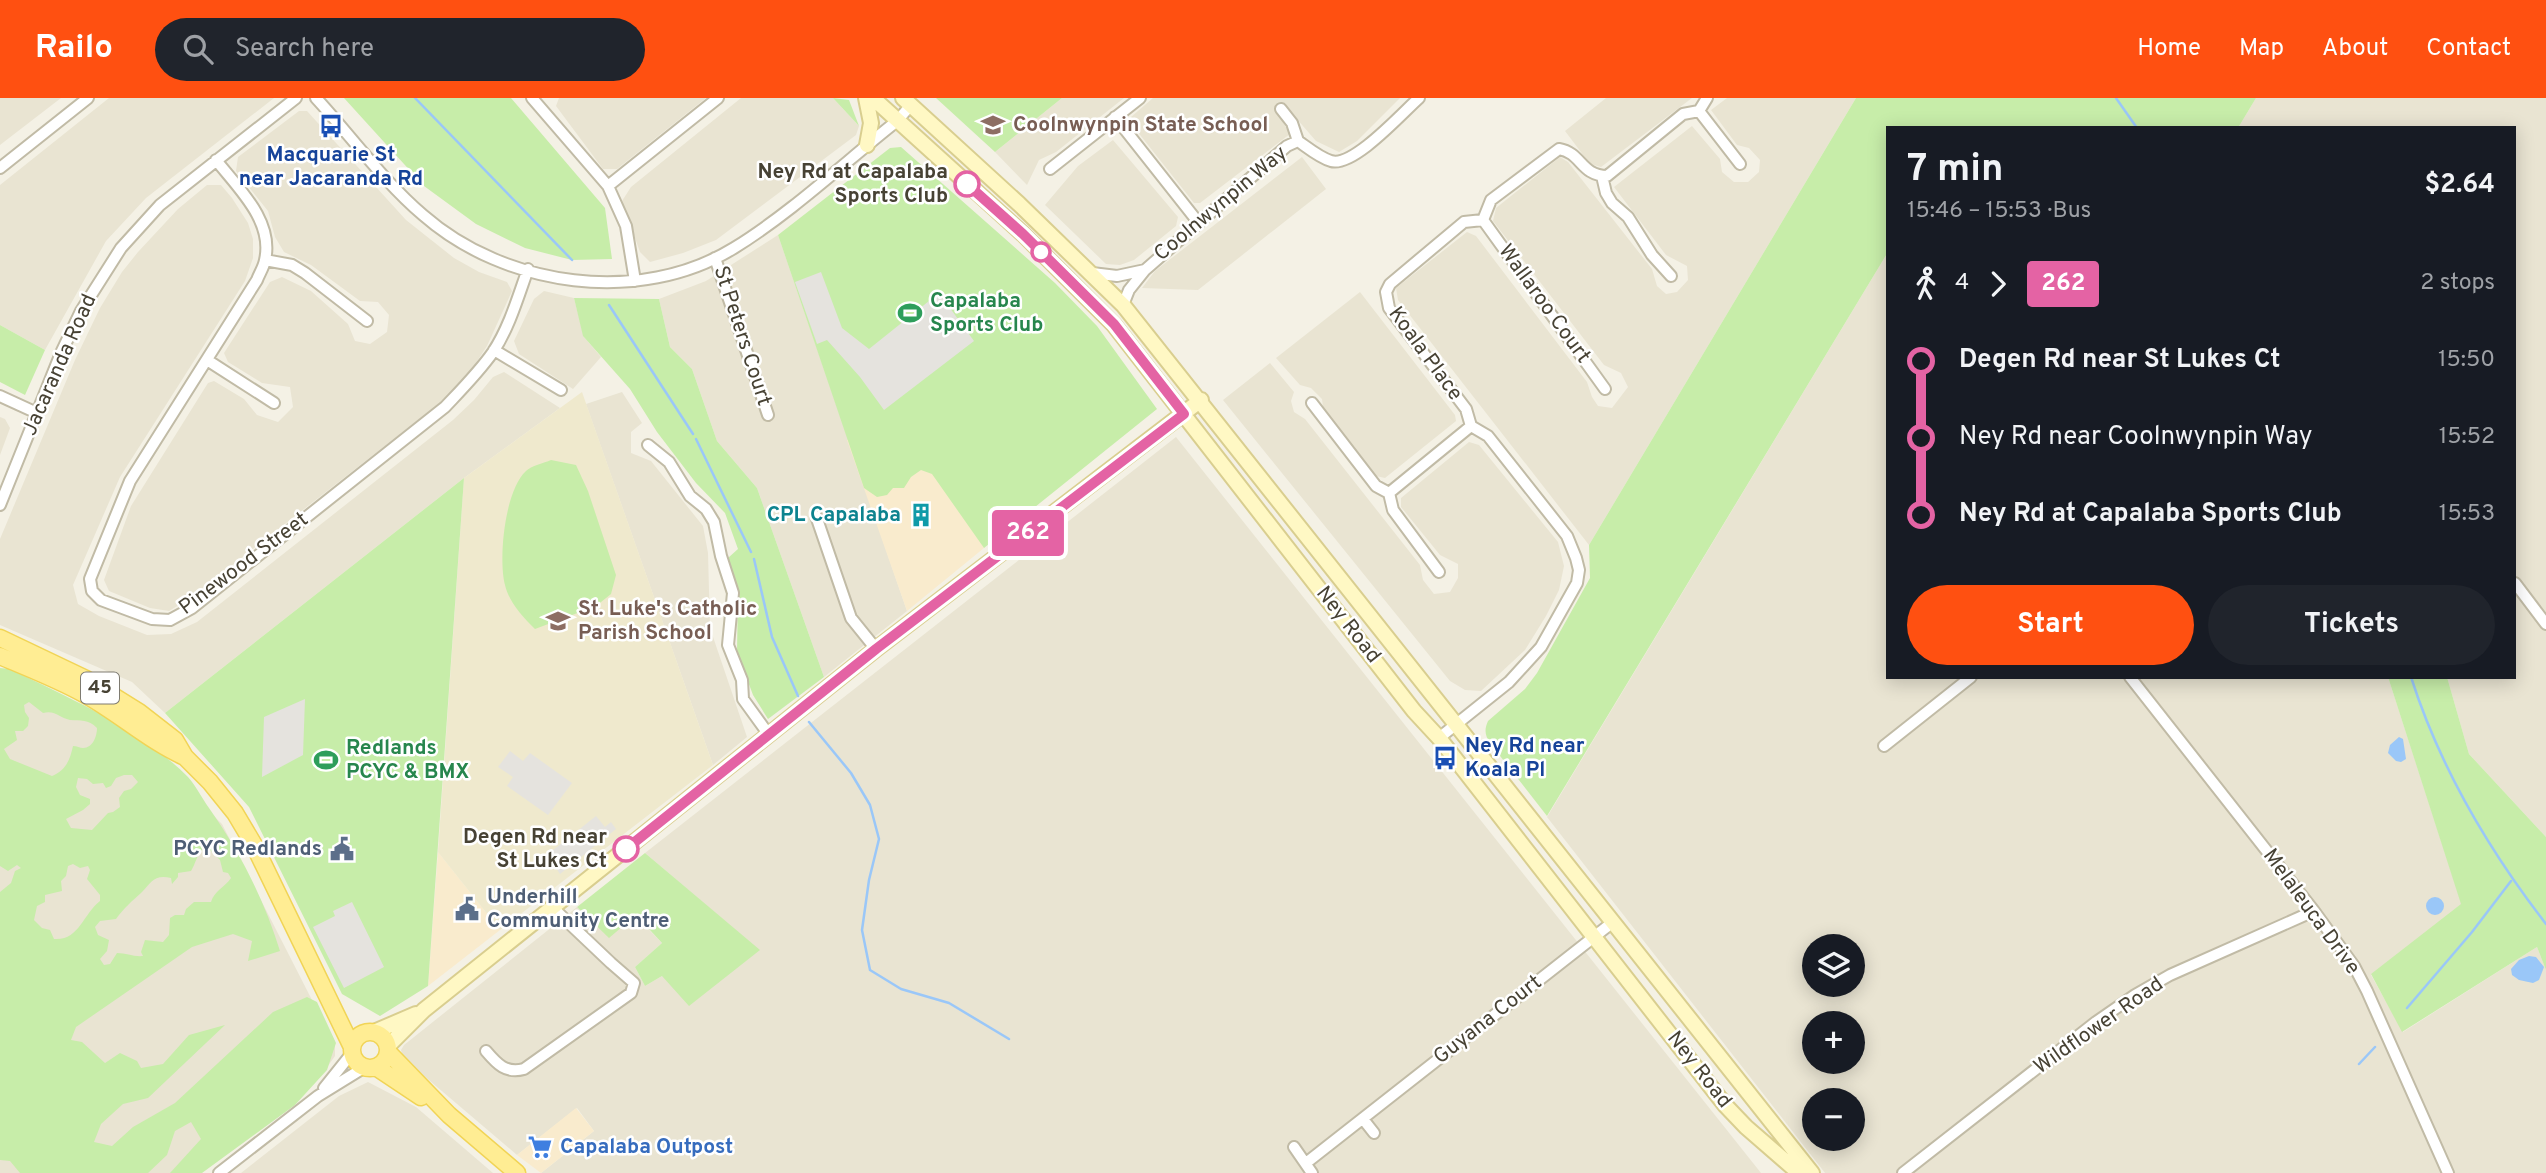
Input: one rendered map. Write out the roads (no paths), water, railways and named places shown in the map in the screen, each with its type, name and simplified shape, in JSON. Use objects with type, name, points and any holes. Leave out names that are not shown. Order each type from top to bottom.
[{"type":"main road","points":[[866,98],[871,123],[867,145]]},
{"type":"main road","name":"Ney Road","points":[[873,98],[1023,234],[1114,324],[1414,711],[1439,738],[1725,1104],[1746,1127],[1799,1173]]},
{"type":"main road","name":"Ney Road","points":[[907,102],[1093,273],[1123,304],[1812,1173]]},
{"type":"main road","points":[[371,1067],[384,1061],[388,1049],[424,1010],[876,649],[1201,400]]},
{"type":"main road","name":"45","points":[[0,638],[86,679],[175,740],[185,757],[235,813],[254,845],[357,1062],[371,1067],[449,1115]]},
{"type":"main road","name":"45","points":[[0,656],[83,694],[134,724],[167,749],[185,757]]},
{"type":"main road","name":"45","points":[[331,1003],[350,1023],[383,1037],[388,1049],[449,1115],[517,1173]]},
{"type":"main road","points":[[352,1050],[357,1037],[424,1010]]},
{"type":"street","points":[[0,168],[88,98]]},
{"type":"street","name":"Jacaranda Road","points":[[0,505],[71,332],[121,248],[160,205],[296,98]]},
{"type":"street","points":[[316,98],[422,215],[447,234],[473,250],[528,270],[559,278],[611,283],[668,275],[715,258],[752,236],[897,121],[907,102]]},
{"type":"street","points":[[533,98],[608,186],[626,226],[635,281]]},
{"type":"street","points":[[608,186],[718,98]]},
{"type":"street","points":[[1050,169],[1140,98]]},
{"type":"street","name":"Coolnwynpin Way","points":[[1281,109],[1292,123],[1298,141],[1331,161],[1345,160],[1377,138],[1418,98]]},
{"type":"street","points":[[1483,220],[1491,200],[1559,149],[1570,151],[1586,171],[1607,176],[1683,114],[1699,111],[1707,98]]},
{"type":"street","points":[[1699,111],[1740,164]]},
{"type":"street","points":[[1115,117],[1198,222]]},
{"type":"street","name":"Coolnwynpin Way","points":[[1123,304],[1129,290],[1145,270],[1287,146],[1298,141]]},
{"type":"street","points":[[216,160],[256,211],[265,234],[265,260],[292,265],[367,321]]},
{"type":"street","points":[[1602,176],[1606,193],[1612,203],[1628,217],[1652,255],[1671,276]]},
{"type":"street","name":"Wallaroo Court","points":[[1483,220],[1605,389]]},
{"type":"street","name":"Koala Place","points":[[1439,738],[1509,682],[1541,647],[1577,583],[1579,570],[1573,546],[1567,536],[1488,436],[1471,426],[1466,409],[1389,308],[1386,292],[1390,284],[1464,222],[1483,220]]},
{"type":"street","name":"St Peters Court","points":[[715,258],[768,415]]},
{"type":"street","name":"Pinewood Street","points":[[265,260],[257,280],[130,481],[90,579],[92,591],[100,600],[152,619],[170,620],[192,608],[445,407],[472,379],[494,350],[513,312],[528,270]]},
{"type":"street","name":"Coolnwynpin Way","points":[[1093,273],[1117,276],[1145,270]]},
{"type":"street","points":[[494,350],[561,390]]},
{"type":"street","points":[[207,360],[274,402]]},
{"type":"street","points":[[0,396],[37,413]]},
{"type":"street","points":[[1312,403],[1376,486],[1389,493],[1393,510],[1439,572]]},
{"type":"street","points":[[1389,493],[1471,426]]},
{"type":"street","points":[[648,445],[669,461],[690,496],[706,509],[713,523],[720,556],[733,593],[728,645],[742,680],[743,699],[769,735]]},
{"type":"street","points":[[816,516],[850,618],[876,649]]},
{"type":"street","points":[[2516,584],[2546,624]]},
{"type":"street","points":[[1884,746],[1968,679]]},
{"type":"street","name":"Melaleuca Drive","points":[[2132,679],[2354,966],[2448,1173]]},
{"type":"street","points":[[486,1052],[506,1070],[515,1072],[524,1069],[631,993],[634,988],[635,982],[631,978],[611,964],[553,908]]},
{"type":"street","name":"Wildflower Road","points":[[1903,1173],[2134,995],[2170,975],[2314,911]]},
{"type":"street","name":"Guyana Court","points":[[1294,1147],[1309,1168],[1363,1119],[1612,922]]},
{"type":"street","points":[[318,1096],[352,1050]]},
{"type":"street","points":[[219,1173],[318,1096],[371,1067]]},
{"type":"street","points":[[1363,1119],[1374,1132]]},
{"type":"water","points":[[2399,737],[2403,739],[2406,759],[2401,762],[2388,753],[2390,745]]},
{"type":"water","points":[[2435,897],[2443,902],[2444,906],[2439,914],[2435,915],[2427,910],[2426,906],[2431,898]]},
{"type":"water","points":[[2529,956],[2536,957],[2544,967],[2539,980],[2533,983],[2519,980],[2512,975],[2511,969],[2519,960]]},
{"type":"waterway","points":[[415,98],[572,260]]},
{"type":"waterway","points":[[2116,98],[2136,126]]},
{"type":"waterway","points":[[609,305],[693,434]]},
{"type":"waterway","points":[[696,439],[751,552]]},
{"type":"waterway","points":[[754,559],[772,637],[798,696]]},
{"type":"waterway","points":[[2412,679],[2451,775],[2485,837],[2546,924]]},
{"type":"waterway","points":[[809,722],[851,773],[870,805],[879,839],[869,880],[862,930],[870,970],[901,989],[949,1003],[1009,1039]]},
{"type":"waterway","points":[[2407,1008],[2472,932],[2511,881]]},
{"type":"waterway","points":[[2359,1064],[2375,1047]]},
{"type":"place","name":"Coolnwynpin State School","points":[[993,125]]},
{"type":"place","name":"Macquarie St near Jacaranda Rd","points":[[331,126]]},
{"type":"place","name":"Ney Rd at Capalaba Sports Club","points":[[967,184]]},
{"type":"place","name":"Capalaba Sports Club","points":[[910,313]]},
{"type":"place","name":"CPL Capalaba","points":[[921,515]]},
{"type":"place","name":"St. Luke's Catholic Parish School","points":[[558,621]]},
{"type":"place","name":"Ney Rd near Koala Pl","points":[[1445,758]]},
{"type":"place","name":"Redlands PCYC & BMX","points":[[326,760]]},
{"type":"place","name":"PCYC Redlands","points":[[342,849]]},
{"type":"place","name":"Degen Rd near St Lukes Ct","points":[[626,849]]},
{"type":"place","name":"Underhill Community Centre","points":[[467,909]]},
{"type":"place","name":"Capalaba Outpost","points":[[540,1147]]}]
